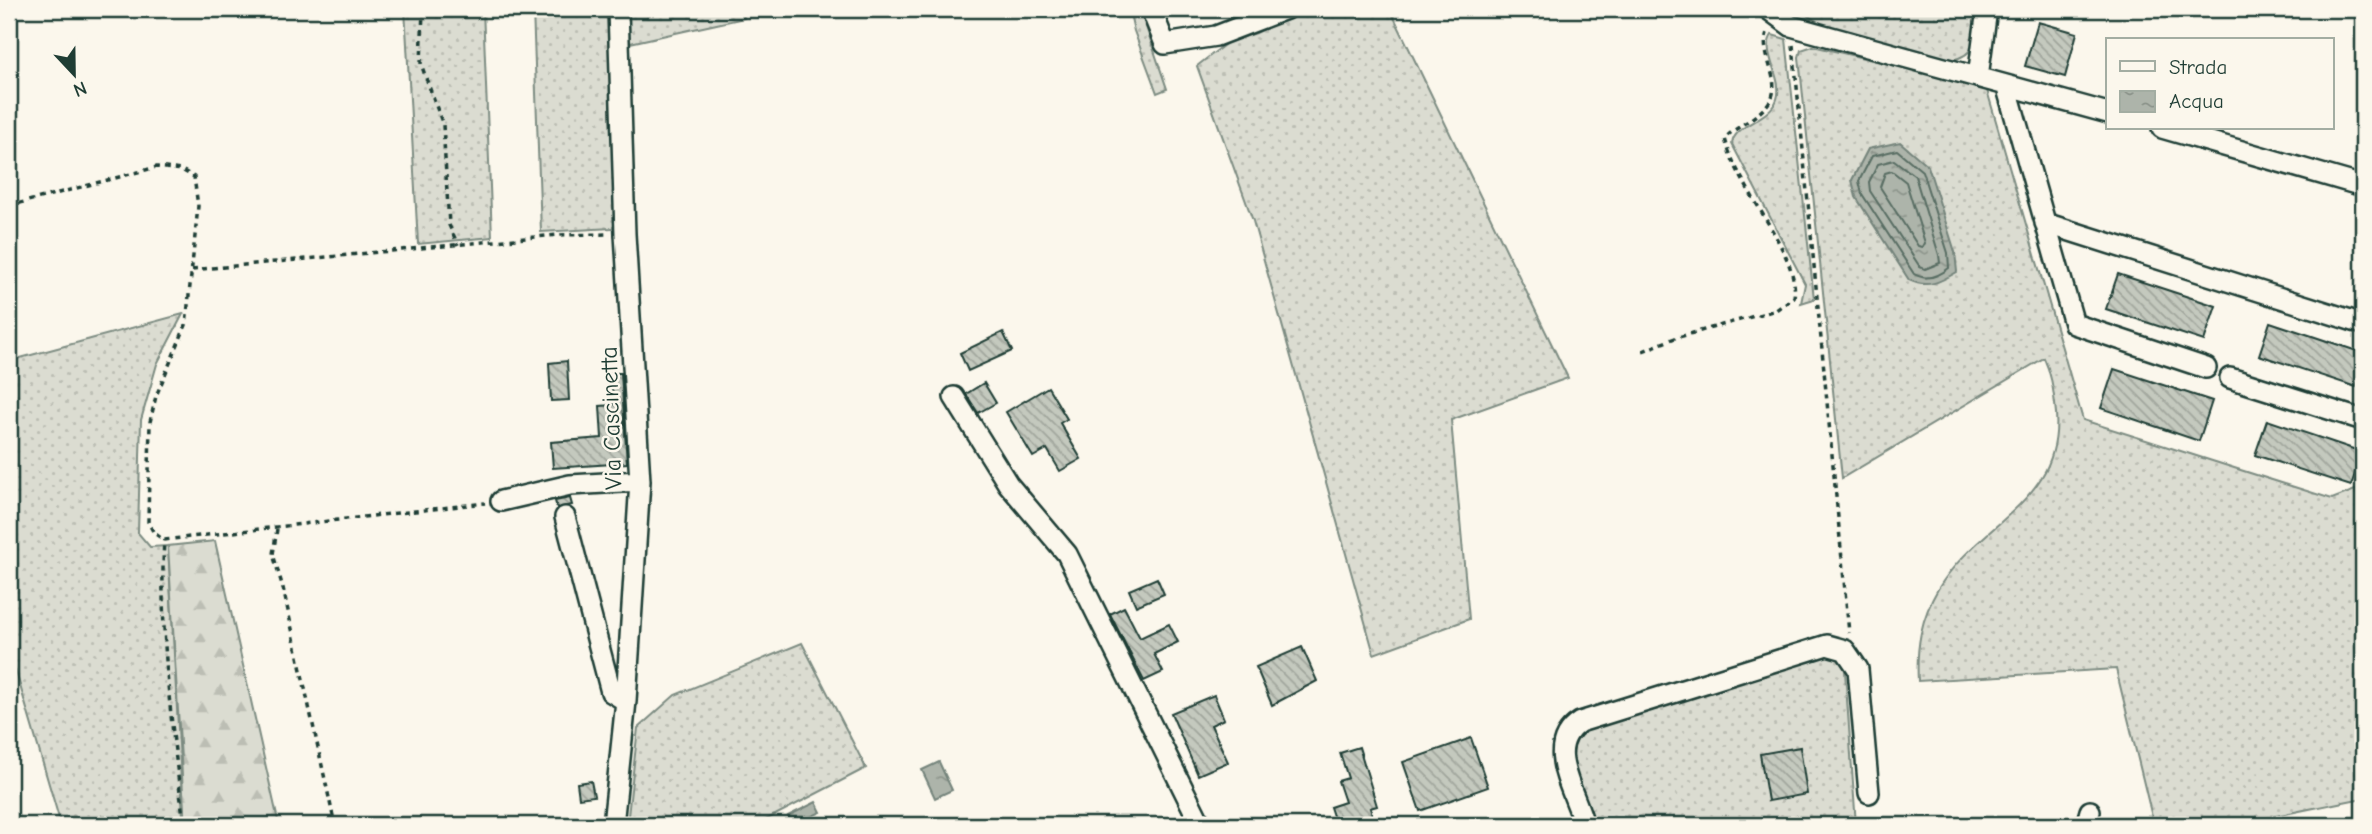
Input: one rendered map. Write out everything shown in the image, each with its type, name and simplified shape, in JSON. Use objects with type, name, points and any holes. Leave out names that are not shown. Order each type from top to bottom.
[{"type":"street","name":"Via Cascinetta","points":[[613,825],[626,701],[640,481],[625,234],[618,9]]},
{"type":"street","points":[[1151,9],[1165,44],[1216,36],[1286,9]]},
{"type":"street","points":[[1978,77],[1987,9]]},
{"type":"street","points":[[1778,17],[2106,112]]},
{"type":"street","points":[[2006,85],[2074,324],[2206,368]]},
{"type":"street","points":[[2169,130],[2363,186]]},
{"type":"street","points":[[2045,223],[2363,324]]},
{"type":"street","points":[[2230,378],[2363,420]]},
{"type":"street","points":[[954,397],[1008,484],[1068,554],[1200,825]]},
{"type":"street","points":[[501,501],[582,484],[640,481]]},
{"type":"street","points":[[565,517],[611,692],[626,701]]},
{"type":"street","points":[[1584,825],[1560,754],[1563,740],[1572,727],[1819,647],[1840,647],[1850,654],[1859,679],[1868,793]]},
{"type":"path","points":[[423,9],[422,72],[443,125],[449,225],[458,245]]},
{"type":"path","points":[[1643,351],[1675,338],[1776,310],[1794,298],[1792,270],[1736,167],[1725,138],[1766,106],[1772,97],[1765,43],[1778,17]]},
{"type":"path","points":[[1778,17],[1850,654]]},
{"type":"path","points":[[9,206],[157,167],[190,172],[196,185],[198,206],[186,325],[156,396],[150,422],[148,522],[154,533],[164,540],[501,501]]},
{"type":"path","points":[[192,270],[557,235],[625,234]]},
{"type":"path","points":[[277,529],[273,554],[284,588],[335,825]]},
{"type":"path","points":[[161,825],[183,817],[171,726],[162,572],[164,540]]},
{"type":"green space","points":[[405,9],[483,9],[492,237],[418,244]]},
{"type":"green space","points":[[533,9],[608,9],[617,223],[612,228],[541,232]]},
{"type":"green space","points":[[626,9],[742,9],[744,18],[630,43]]},
{"type":"green space","points":[[1129,9],[1140,9],[1167,89],[1157,93],[1134,31]]},
{"type":"green space","points":[[1305,9],[1390,9],[1568,378],[1451,420],[1469,619],[1374,654],[1253,221],[1197,66],[1228,42],[1256,33]]},
{"type":"green space","points":[[1796,9],[1980,9],[1976,41],[1967,53],[1951,60],[1838,33]]},
{"type":"green space","points":[[1772,35],[1786,39],[1814,299],[1801,303],[1805,284],[1732,144],[1739,131],[1767,112],[1777,99],[1777,83],[1769,49]]},
{"type":"green space","points":[[1813,46],[1986,87],[2083,420],[2332,499],[2363,487],[2363,798],[2231,825],[2154,825],[2116,669],[1918,681],[1918,656],[1927,611],[1938,589],[1956,565],[2035,487],[2049,464],[2056,437],[2055,404],[2044,358],[1842,478],[1799,57],[1801,50]]},
{"type":"green space","points":[[183,314],[157,364],[141,420],[138,533],[150,547],[168,546],[183,817],[161,825],[61,825],[9,648],[9,361]]},
{"type":"green space","points":[[215,541],[279,825],[185,825],[168,546]]},
{"type":"green space","points":[[802,643],[866,768],[756,825],[627,825],[638,728],[675,695]]},
{"type":"green space","points":[[1814,653],[1844,657],[1856,825],[1590,825],[1566,751],[1573,733]]},
{"type":"water","points":[[1900,142],[1928,166],[1955,252],[1957,272],[1934,283],[1922,284],[1909,280],[1856,197],[1852,180],[1868,149]]},
{"type":"water","points":[[939,762],[952,790],[935,798],[922,770]]},
{"type":"water","points":[[816,802],[821,812],[793,825],[788,816]]},
{"type":"building","points":[[2038,22],[2077,33],[2065,77],[2025,66]]},
{"type":"building","points":[[2118,274],[2216,306],[2204,341],[2106,309]]},
{"type":"building","points":[[2270,322],[2363,353],[2363,365],[2356,387],[2259,355]]},
{"type":"building","points":[[1003,332],[1012,351],[968,371],[960,353]]},
{"type":"building","points":[[567,361],[569,400],[551,401],[549,363]]},
{"type":"building","points":[[2114,369],[2212,401],[2199,441],[2101,408]]},
{"type":"building","points":[[611,373],[621,373],[627,463],[553,468],[551,442],[602,438],[600,406],[613,405]]},
{"type":"building","points":[[984,383],[996,403],[978,413],[966,394]]},
{"type":"building","points":[[1048,387],[1067,419],[1060,423],[1081,459],[1060,471],[1047,449],[1033,457],[1006,412]]},
{"type":"building","points":[[2267,420],[2362,452],[2351,486],[2255,455]]},
{"type":"building","points":[[570,498],[572,505],[557,508],[555,501]]},
{"type":"building","points":[[1157,578],[1164,594],[1136,606],[1129,590]]},
{"type":"building","points":[[1124,607],[1140,638],[1169,624],[1178,642],[1154,654],[1163,672],[1144,681],[1110,614]]},
{"type":"building","points":[[1302,647],[1317,681],[1272,705],[1256,667]]},
{"type":"building","points":[[1214,695],[1224,719],[1211,725],[1228,762],[1198,775],[1171,713]]},
{"type":"building","points":[[1471,738],[1488,787],[1420,811],[1403,762]]},
{"type":"building","points":[[1359,747],[1377,806],[1370,808],[1375,825],[1336,825],[1330,807],[1345,802],[1338,781],[1348,778],[1340,753]]},
{"type":"building","points":[[1800,747],[1807,794],[1768,801],[1760,754]]},
{"type":"building","points":[[591,781],[594,796],[579,798],[577,783]]},
{"type":"waterway","points":[[2330,9],[2363,14]]}]
